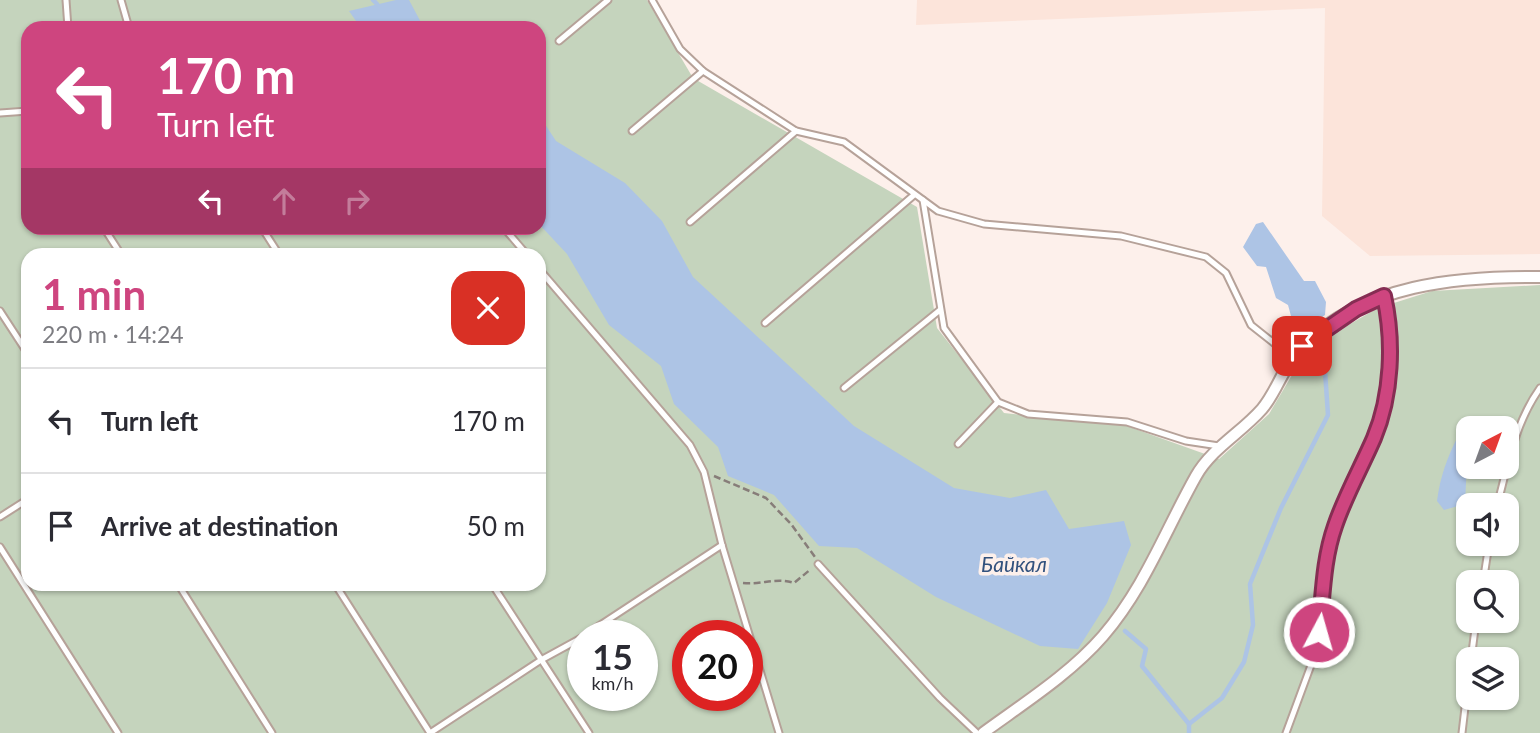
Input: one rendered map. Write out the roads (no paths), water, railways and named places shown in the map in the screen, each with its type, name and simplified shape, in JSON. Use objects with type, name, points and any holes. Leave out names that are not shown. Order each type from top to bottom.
[{"type":"street","points":[[983,733],[1056,678],[1102,637],[1130,600],[1164,544],[1208,455],[1264,407],[1302,346],[1356,309],[1384,296],[1444,281],[1486,276],[1540,277]]},
{"type":"lane","points":[[66,0],[68,21]]},
{"type":"lane","points":[[121,0],[127,21]]},
{"type":"lane","points":[[559,41],[608,0]]},
{"type":"lane","points":[[652,0],[681,49],[703,71],[796,131],[844,142],[938,211],[984,224],[1121,236],[1206,257],[1226,273],[1251,326],[1275,344],[1302,346]]},
{"type":"lane","points":[[632,131],[703,71]]},
{"type":"lane","points":[[0,113],[21,112]]},
{"type":"lane","points":[[690,222],[796,131]]},
{"type":"lane","points":[[765,323],[914,195]]},
{"type":"lane","points":[[923,200],[944,328],[998,402],[1028,414],[1128,422],[1186,441],[1221,446]]},
{"type":"lane","points":[[546,277],[690,445],[704,472],[722,545],[779,733]]},
{"type":"lane","points":[[1286,733],[1317,649],[1325,566],[1334,528],[1375,436],[1387,387],[1390,322],[1384,296]]},
{"type":"lane","points":[[844,388],[940,310]]},
{"type":"lane","points":[[0,311],[21,343]]},
{"type":"lane","points":[[1500,493],[1516,433],[1530,402],[1540,388]]},
{"type":"lane","points":[[958,444],[998,402]]},
{"type":"lane","points":[[0,517],[21,504]]},
{"type":"lane","points":[[608,620],[722,545]]},
{"type":"lane","points":[[0,547],[21,580]]},
{"type":"lane","points":[[818,564],[940,698],[977,733]]},
{"type":"lane","points":[[28,591],[118,733]]},
{"type":"lane","points":[[182,591],[272,733]]},
{"type":"lane","points":[[339,591],[430,733],[567,645]]},
{"type":"lane","points":[[497,591],[589,733]]},
{"type":"lane","points":[[1462,733],[1465,710]]},
{"type":"water","points":[[396,0],[409,0],[420,21],[356,21],[349,11]]},
{"type":"water","name":"Байкал","points":[[546,126],[556,141],[625,183],[662,221],[693,277],[854,426],[954,488],[1010,498],[1046,490],[1069,529],[1124,521],[1131,545],[1107,603],[1078,649],[1040,646],[936,597],[857,548],[819,546],[774,495],[728,476],[718,447],[674,404],[661,366],[609,325],[567,254],[546,232]]},
{"type":"water","points":[[1263,222],[1304,281],[1315,281],[1326,302],[1325,315],[1307,328],[1294,327],[1288,305],[1276,298],[1266,267],[1257,266],[1243,247],[1256,224]]},
{"type":"water","points":[[1456,440],[1456,480],[1466,480],[1466,493],[1456,493],[1456,507],[1444,510],[1437,501],[1450,452]]},
{"type":"waterway","points":[[373,0],[377,4]]},
{"type":"waterway","points":[[1189,724],[1222,698],[1244,662],[1253,625],[1250,584],[1281,508],[1328,415],[1325,371]]},
{"type":"waterway","points":[[1125,631],[1146,649],[1142,666],[1189,724],[1189,733]]}]
